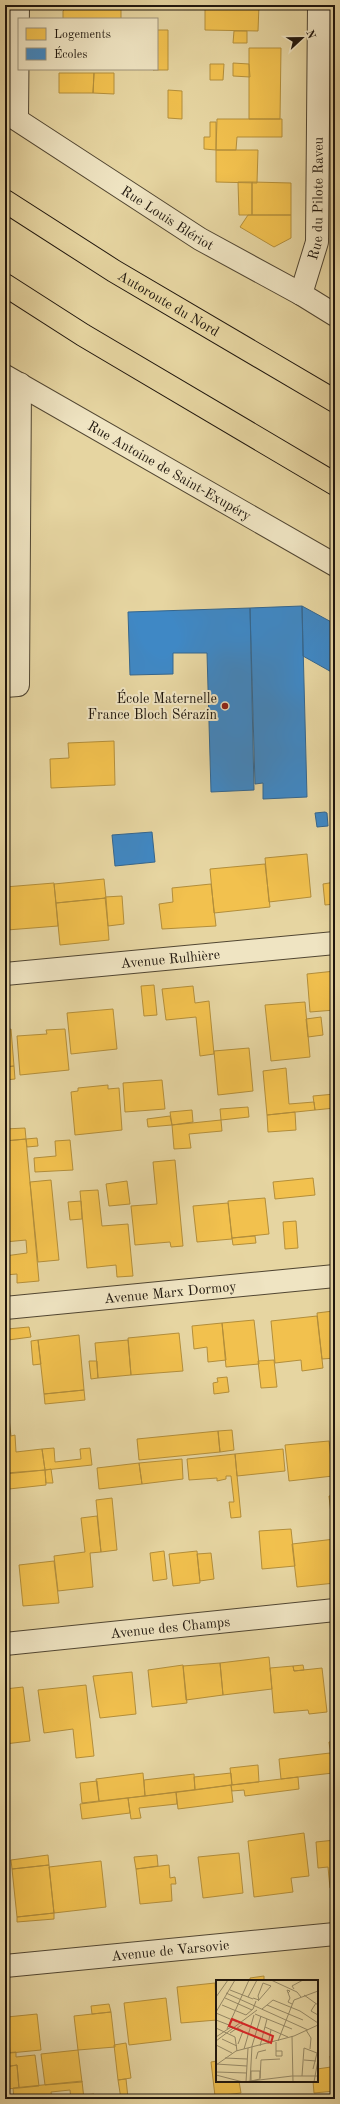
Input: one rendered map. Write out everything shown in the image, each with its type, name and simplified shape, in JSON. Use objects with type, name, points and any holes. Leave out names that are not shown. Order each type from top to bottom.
[{"type":"highway","name":"Autoroute du Nord","points":[[5,201],[114,271],[335,401]]},
{"type":"highway","points":[[5,285],[90,339],[335,484]]},
{"type":"street","points":[[11,116],[18,5]]},
{"type":"street","name":"Rue du Pilote Raveu","points":[[300,294],[317,242],[320,5]]},
{"type":"street","name":"Rue Louis Blériot","points":[[11,116],[200,239],[335,315]]},
{"type":"street","points":[[12,380],[12,685]]},
{"type":"street","name":"Rue Antoine de Saint-Exupéry","points":[[12,380],[335,564]]},
{"type":"street","name":"Avenue Rulhière","points":[[5,974],[335,943]]},
{"type":"street","name":"Avenue Marx Dormoy","points":[[5,1308],[335,1276]]},
{"type":"street","name":"Avenue des Champs","points":[[5,1644],[335,1610]]},
{"type":"street","name":"Avenue de Varsovie","points":[[5,1966],[335,1934]]},
{"type":"building: Logements","points":[[205,5],[259,5],[258,31],[205,30]]},
{"type":"building: Logements","points":[[68,6],[121,8],[121,18],[63,18],[63,11]]},
{"type":"building: Logements","points":[[158,30],[168,30],[168,70],[158,70]]},
{"type":"building: Logements","points":[[234,31],[247,31],[247,43],[233,43]]},
{"type":"building: Logements","points":[[249,48],[281,48],[280,119],[249,119]]},
{"type":"building: Logements","points":[[233,63],[249,64],[250,77],[233,76]]},
{"type":"building: Logements","points":[[210,64],[224,64],[223,80],[210,80]]},
{"type":"building: Logements","points":[[59,73],[94,73],[93,93],[59,93]]},
{"type":"building: Logements","points":[[94,73],[114,73],[114,94],[93,93]]},
{"type":"building: Logements","points":[[168,90],[182,91],[182,119],[168,118]]},
{"type":"building: Logements","points":[[217,119],[282,119],[282,137],[237,137],[236,150],[216,150]]},
{"type":"building: Logements","points":[[210,122],[216,122],[216,150],[204,149],[204,137],[210,137]]},
{"type":"building: Logements","points":[[216,150],[258,150],[257,183],[216,182]]},
{"type":"building: Logements","points":[[238,182],[252,182],[252,215],[239,215]]},
{"type":"building: Logements","points":[[252,182],[291,183],[291,215],[252,215]]},
{"type":"building: Logements","points":[[248,215],[291,215],[291,238],[274,247],[240,227]]},
{"type":"building: Logements","points":[[114,741],[115,785],[51,788],[50,759],[69,758],[68,743]]},
{"type":"building: Logements","points":[[307,854],[311,897],[269,902],[265,858]]},
{"type":"building: Logements","points":[[265,864],[270,907],[214,913],[210,869]]},
{"type":"building: Logements","points":[[104,879],[106,898],[56,903],[54,884]]},
{"type":"building: Logements","points":[[335,882],[335,904],[325,905],[323,884]]},
{"type":"building: Logements","points":[[54,883],[58,926],[7,930],[5,887]]},
{"type":"building: Logements","points":[[211,884],[216,926],[162,929],[159,904],[173,902],[172,888]]},
{"type":"building: Logements","points":[[122,896],[124,924],[108,926],[105,897]]},
{"type":"building: Logements","points":[[106,898],[109,940],[60,945],[56,903]]},
{"type":"building: Logements","points":[[335,971],[335,1010],[310,1012],[307,974]]},
{"type":"building: Logements","points":[[154,985],[157,1015],[144,1016],[141,986]]},
{"type":"building: Logements","points":[[193,986],[195,1003],[209,1001],[214,1054],[200,1056],[196,1017],[166,1020],[162,989]]},
{"type":"building: Logements","points":[[305,1002],[310,1057],[271,1061],[265,1005]]},
{"type":"building: Logements","points":[[113,1009],[117,1049],[71,1054],[67,1013]]},
{"type":"building: Logements","points":[[321,1017],[323,1035],[308,1037],[306,1019]]},
{"type":"building: Logements","points":[[11,1029],[14,1066],[5,1067],[5,1030]]},
{"type":"building: Logements","points":[[65,1029],[69,1070],[20,1075],[17,1036],[47,1034],[46,1030]]},
{"type":"building: Logements","points":[[249,1048],[253,1091],[218,1095],[214,1051]]},
{"type":"building: Logements","points":[[14,1066],[15,1079],[5,1080],[5,1067]]},
{"type":"building: Logements","points":[[286,1068],[289,1104],[314,1102],[315,1110],[267,1115],[263,1071]]},
{"type":"building: Logements","points":[[162,1080],[165,1109],[125,1112],[123,1083]]},
{"type":"building: Logements","points":[[108,1085],[108,1089],[119,1088],[122,1130],[75,1135],[71,1092],[78,1091],[78,1088]]},
{"type":"building: Logements","points":[[335,1094],[335,1108],[315,1110],[313,1096]]},
{"type":"building: Logements","points":[[248,1107],[249,1117],[221,1120],[220,1109]]},
{"type":"building: Logements","points":[[192,1110],[193,1122],[172,1125],[170,1112]]},
{"type":"building: Logements","points":[[295,1112],[296,1130],[268,1132],[267,1115]]},
{"type":"building: Logements","points":[[170,1116],[172,1125],[148,1127],[147,1119]]},
{"type":"building: Logements","points":[[221,1120],[222,1131],[189,1134],[191,1148],[174,1149],[172,1125]]},
{"type":"building: Logements","points":[[25,1128],[26,1139],[5,1141],[5,1129]]},
{"type":"building: Logements","points":[[37,1138],[38,1146],[27,1147],[26,1139]]},
{"type":"building: Logements","points":[[26,1139],[39,1281],[17,1283],[17,1274],[5,1275],[5,1256],[27,1253],[26,1240],[5,1242],[5,1141]]},
{"type":"building: Logements","points":[[70,1140],[73,1170],[35,1172],[34,1158],[56,1156],[55,1141]]},
{"type":"building: Logements","points":[[175,1160],[183,1246],[171,1247],[170,1242],[135,1245],[131,1206],[157,1204],[153,1162]]},
{"type":"building: Logements","points":[[313,1178],[315,1195],[275,1199],[273,1182]]},
{"type":"building: Logements","points":[[51,1180],[59,1260],[38,1262],[30,1182]]},
{"type":"building: Logements","points":[[127,1181],[130,1204],[109,1206],[106,1184]]},
{"type":"building: Logements","points":[[98,1190],[102,1226],[128,1224],[133,1276],[117,1277],[116,1265],[87,1268],[80,1191]]},
{"type":"building: Logements","points":[[265,1198],[269,1234],[232,1238],[228,1201]]},
{"type":"building: Logements","points":[[81,1201],[82,1219],[70,1220],[68,1202]]},
{"type":"building: Logements","points":[[228,1203],[232,1239],[197,1242],[193,1206]]},
{"type":"building: Logements","points":[[296,1221],[298,1248],[285,1249],[283,1222]]},
{"type":"building: Logements","points":[[255,1236],[256,1243],[233,1245],[232,1238]]},
{"type":"building: Logements","points":[[333,1311],[335,1315],[335,1358],[322,1359],[317,1313]]},
{"type":"building: Logements","points":[[317,1316],[323,1368],[302,1371],[301,1360],[275,1363],[271,1321]]},
{"type":"building: Logements","points":[[254,1320],[259,1364],[226,1367],[222,1323]]},
{"type":"building: Logements","points":[[222,1323],[226,1360],[208,1362],[207,1347],[194,1349],[192,1326]]},
{"type":"building: Logements","points":[[29,1327],[31,1337],[8,1340],[7,1329]]},
{"type":"building: Logements","points":[[179,1333],[183,1371],[131,1375],[128,1338]]},
{"type":"building: Logements","points":[[79,1335],[84,1390],[44,1394],[38,1340]]},
{"type":"building: Logements","points":[[38,1340],[41,1364],[33,1365],[31,1341]]},
{"type":"building: Logements","points":[[128,1340],[131,1375],[98,1378],[95,1343]]},
{"type":"building: Logements","points":[[274,1360],[277,1387],[261,1388],[258,1361]]},
{"type":"building: Logements","points":[[89,1361],[97,1361],[98,1378],[91,1379]]},
{"type":"building: Logements","points":[[227,1377],[229,1392],[214,1394],[213,1383],[218,1382],[217,1378]]},
{"type":"building: Logements","points":[[5,1382],[11,1436],[15,1435],[16,1452],[42,1449],[45,1470],[5,1474]]},
{"type":"building: Logements","points":[[84,1390],[85,1400],[45,1404],[44,1394]]},
{"type":"building: Logements","points":[[232,1430],[234,1450],[220,1452],[218,1431]]},
{"type":"building: Logements","points":[[218,1431],[220,1452],[139,1460],[137,1439]]},
{"type":"building: Logements","points":[[329,1441],[333,1476],[289,1481],[285,1445]]},
{"type":"building: Logements","points":[[54,1448],[55,1462],[81,1459],[80,1449],[90,1448],[92,1465],[45,1470],[42,1449]]},
{"type":"building: Logements","points":[[283,1449],[285,1471],[237,1476],[235,1454]]},
{"type":"building: Logements","points":[[235,1454],[241,1517],[231,1518],[229,1502],[234,1502],[231,1476],[226,1476],[226,1479],[217,1481],[217,1478],[189,1480],[187,1459]]},
{"type":"building: Logements","points":[[182,1459],[183,1479],[142,1484],[139,1463]]},
{"type":"building: Logements","points":[[139,1463],[142,1484],[99,1489],[97,1468]]},
{"type":"building: Logements","points":[[51,1469],[53,1483],[46,1483],[45,1470]]},
{"type":"building: Logements","points":[[45,1470],[46,1485],[9,1489],[6,1473]]},
{"type":"building: Logements","points":[[335,1495],[335,1513],[331,1514],[329,1496]]},
{"type":"building: Logements","points":[[112,1498],[117,1550],[101,1552],[96,1500]]},
{"type":"building: Logements","points":[[97,1516],[101,1552],[90,1553],[93,1587],[58,1591],[54,1556],[85,1552],[81,1518]]},
{"type":"building: Logements","points":[[291,1529],[295,1566],[262,1569],[259,1531]]},
{"type":"building: Logements","points":[[335,1539],[335,1583],[297,1587],[292,1544]]},
{"type":"building: Logements","points":[[164,1551],[167,1579],[153,1581],[150,1553]]},
{"type":"building: Logements","points":[[197,1551],[200,1583],[173,1586],[169,1554]]},
{"type":"building: Logements","points":[[211,1553],[214,1579],[200,1581],[197,1554]]},
{"type":"building: Logements","points":[[54,1561],[59,1603],[23,1606],[19,1565]]},
{"type":"building: Logements","points":[[269,1657],[272,1689],[223,1695],[220,1663]]},
{"type":"building: Logements","points":[[220,1663],[223,1695],[186,1700],[183,1666]]},
{"type":"building: Logements","points":[[183,1665],[187,1703],[152,1707],[148,1670]]},
{"type":"building: Logements","points":[[303,1665],[304,1670],[294,1671],[293,1666]]},
{"type":"building: Logements","points":[[293,1666],[294,1671],[322,1668],[327,1712],[309,1714],[308,1710],[274,1713],[270,1668]]},
{"type":"building: Logements","points":[[132,1672],[136,1714],[100,1718],[93,1676]]},
{"type":"building: Logements","points":[[86,1685],[94,1756],[76,1758],[73,1729],[44,1733],[38,1690]]},
{"type":"building: Logements","points":[[23,1687],[30,1741],[5,1744],[5,1689]]},
{"type":"building: Logements","points":[[335,1741],[335,1773],[333,1773],[329,1742]]},
{"type":"building: Logements","points":[[330,1753],[333,1773],[281,1779],[279,1759]]},
{"type":"building: Logements","points":[[258,1765],[259,1782],[232,1785],[230,1768]]},
{"type":"building: Logements","points":[[143,1773],[145,1796],[99,1801],[96,1779]]},
{"type":"building: Logements","points":[[231,1773],[232,1785],[195,1790],[194,1777]]},
{"type":"building: Logements","points":[[194,1774],[195,1790],[145,1796],[144,1780]]},
{"type":"building: Logements","points":[[298,1777],[299,1789],[245,1796],[244,1790],[232,1791],[231,1785]]},
{"type":"building: Logements","points":[[97,1781],[99,1801],[82,1803],[80,1783]]},
{"type":"building: Logements","points":[[231,1785],[233,1802],[178,1809],[176,1792]]},
{"type":"building: Logements","points":[[176,1792],[177,1804],[139,1808],[141,1818],[131,1819],[128,1798]]},
{"type":"building: Logements","points":[[128,1798],[130,1813],[82,1819],[80,1804]]},
{"type":"building: Logements","points":[[304,1833],[309,1876],[291,1878],[293,1892],[254,1897],[248,1841]]},
{"type":"building: Logements","points":[[335,1840],[335,1887],[330,1888],[328,1867],[318,1868],[316,1842]]},
{"type":"building: Logements","points":[[239,1853],[243,1893],[203,1898],[198,1857]]},
{"type":"building: Logements","points":[[48,1855],[49,1865],[12,1869],[11,1860]]},
{"type":"building: Logements","points":[[157,1855],[158,1866],[136,1869],[134,1857]]},
{"type":"building: Logements","points":[[101,1861],[106,1907],[54,1913],[49,1867]]},
{"type":"building: Logements","points":[[49,1865],[54,1913],[17,1917],[12,1869]]},
{"type":"building: Logements","points":[[169,1865],[170,1878],[175,1877],[176,1884],[171,1884],[172,1901],[140,1904],[136,1869]]},
{"type":"building: Logements","points":[[54,1913],[54,1919],[17,1922],[17,1917]]},
{"type":"building: Logements","points":[[264,1976],[264,1980],[250,1980],[250,1978]]},
{"type":"building: Logements","points":[[215,1983],[216,2020],[181,2023],[177,1987]]},
{"type":"building: Logements","points":[[166,1998],[171,2040],[129,2045],[124,2003]]},
{"type":"building: Logements","points":[[109,2004],[111,2012],[92,2014],[91,2006]]},
{"type":"building: Logements","points":[[111,2012],[115,2047],[78,2050],[74,2016]]},
{"type":"building: Logements","points":[[37,2014],[41,2050],[10,2053],[7,2017]]},
{"type":"building: Logements","points":[[126,2043],[131,2078],[118,2080],[114,2045]]},
{"type":"building: Logements","points":[[78,2050],[82,2082],[45,2085],[41,2054]]},
{"type":"building: Logements","points":[[16,2052],[16,2057],[35,2055],[39,2086],[19,2088],[17,2065],[5,2067],[5,2053]]},
{"type":"building: Logements","points":[[330,2056],[335,2056],[335,2091],[314,2093],[313,2082],[318,2082],[318,2069],[331,2067]]},
{"type":"building: Logements","points":[[216,2061],[216,2082],[239,2082],[241,2093],[215,2096],[211,2062]]},
{"type":"building: Logements","points":[[17,2065],[19,2088],[5,2089],[5,2067]]},
{"type":"building: Logements","points":[[126,2079],[128,2098],[140,2096],[140,2099],[121,2099],[118,2080]]},
{"type":"building: Logements","points":[[82,2081],[84,2099],[71,2099],[70,2090],[51,2092],[52,2099],[14,2099],[13,2088]]},
{"type":"building: Logements","points":[[94,2094],[94,2099],[84,2099],[84,2095]]},
{"type":"building: Écoles","points":[[302,606],[307,797],[263,799],[263,783],[255,784],[250,608]]},
{"type":"building: Écoles","points":[[302,606],[335,624],[335,674],[303,656]]},
{"type":"building: Écoles","points":[[250,608],[254,790],[211,792],[207,653],[173,653],[173,674],[130,675],[128,612]]},
{"type":"building: Écoles","points":[[315,813],[327,813],[328,826],[317,827]]},
{"type":"building: Écoles","points":[[152,832],[155,862],[115,866],[112,835]]},
{"type":"place","name":"École Maternelle France Bloch Sérazin","points":[[225,706]]}]
